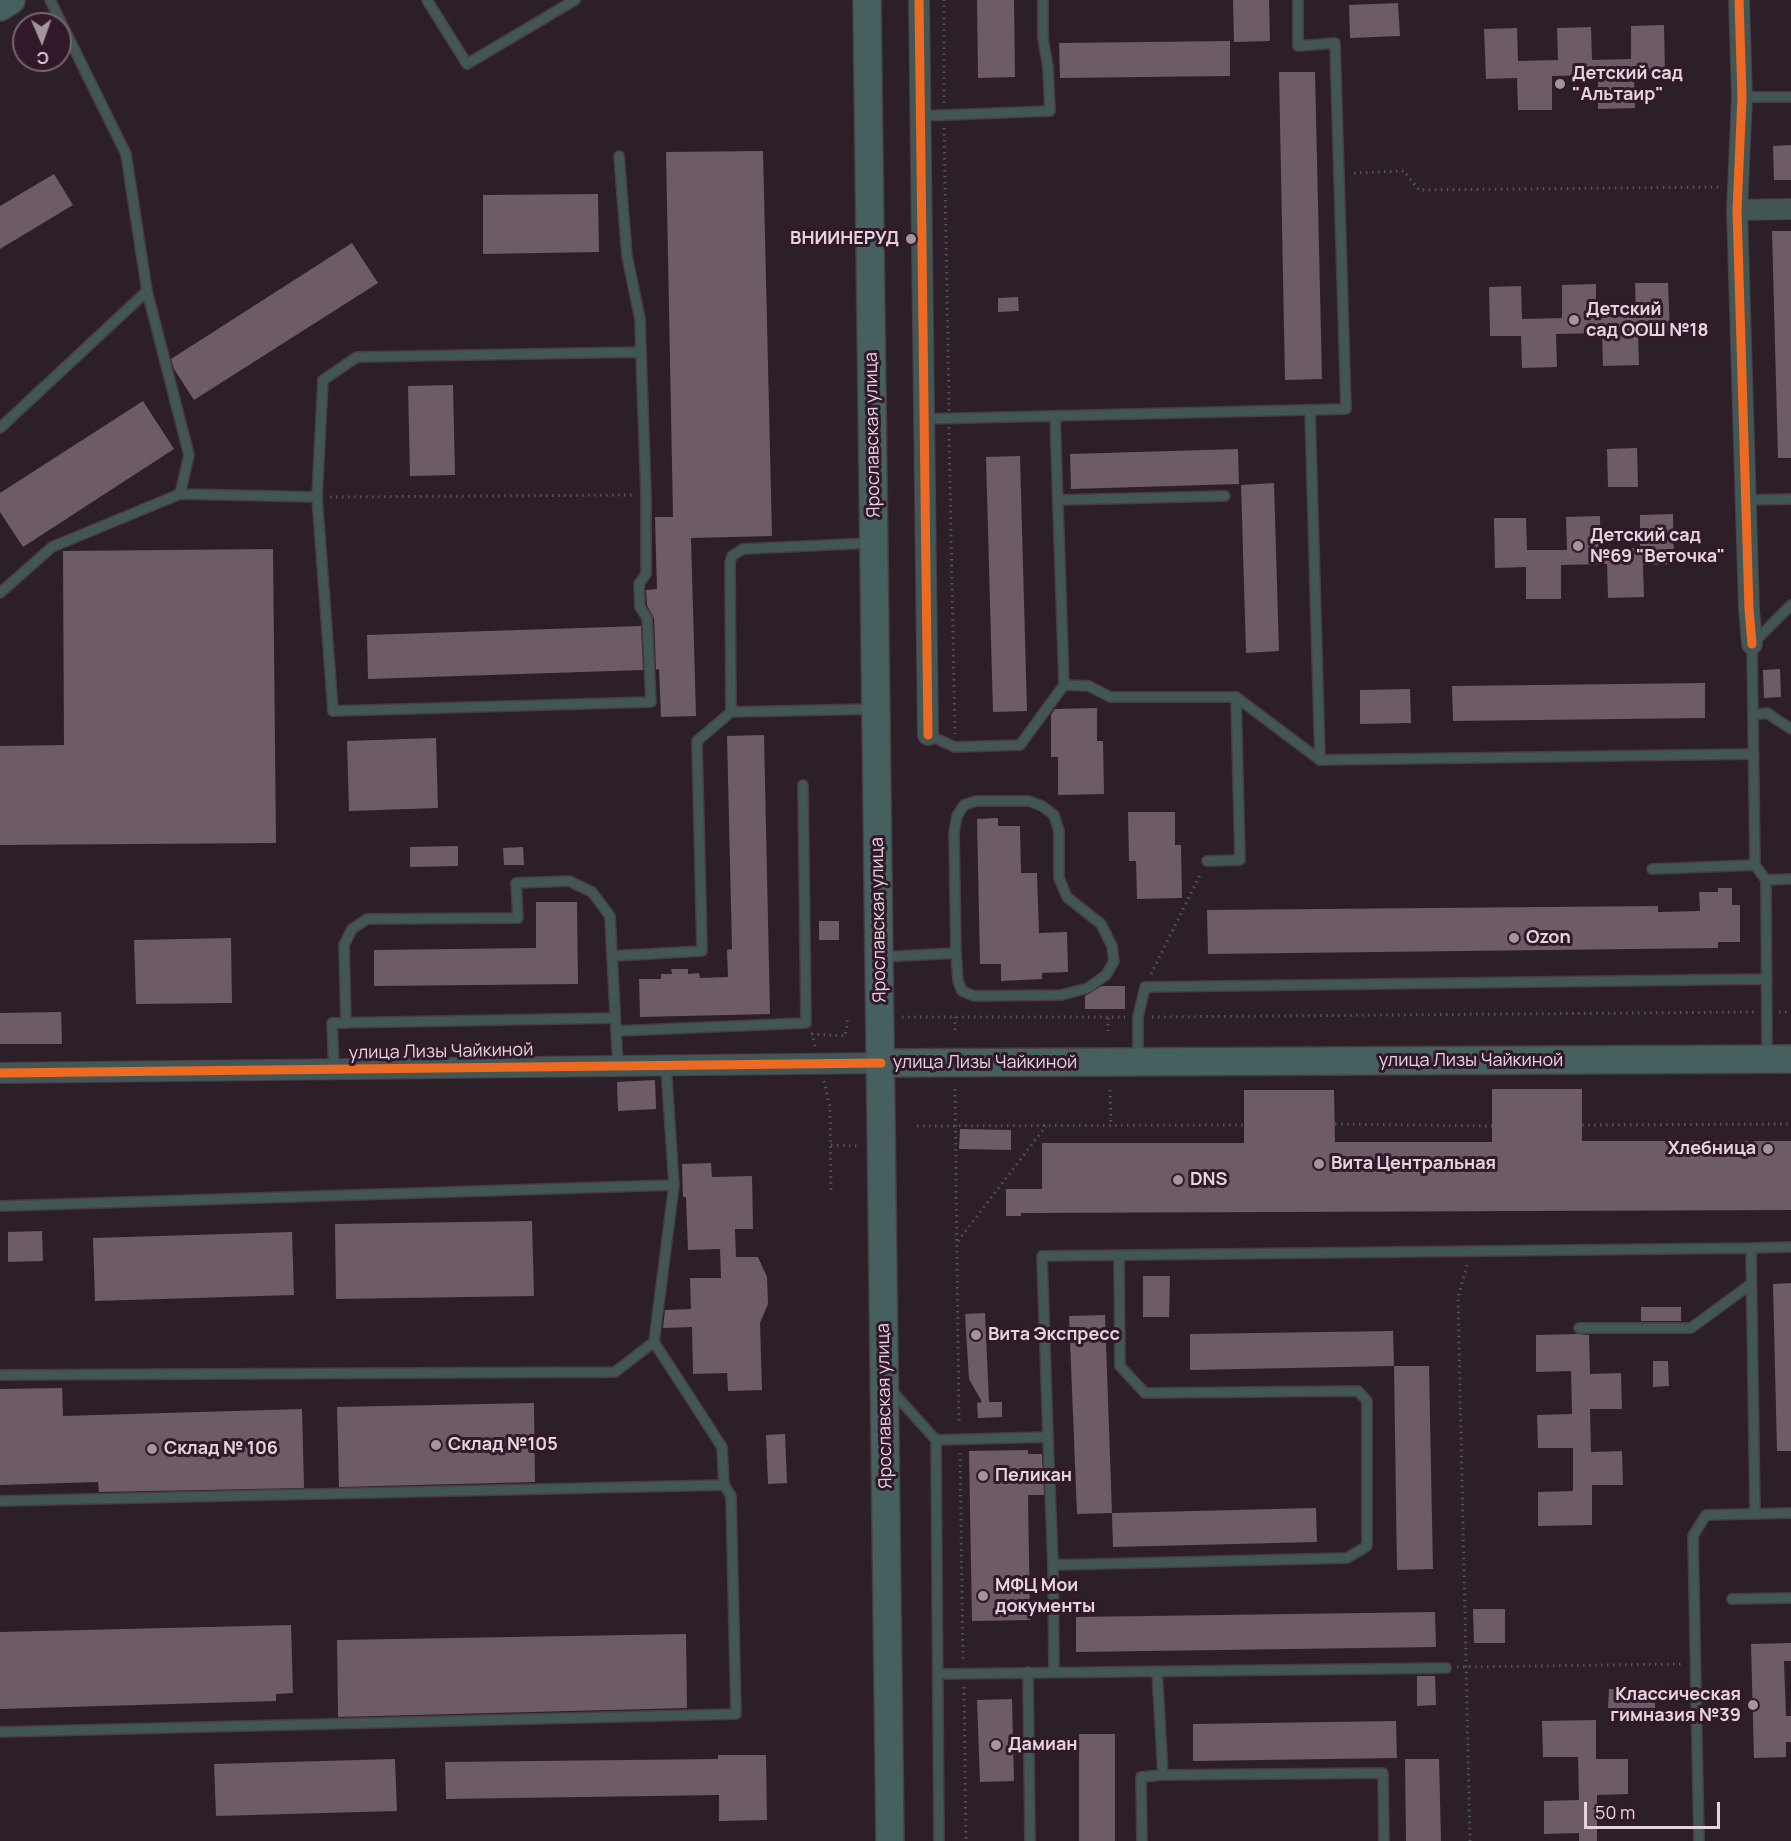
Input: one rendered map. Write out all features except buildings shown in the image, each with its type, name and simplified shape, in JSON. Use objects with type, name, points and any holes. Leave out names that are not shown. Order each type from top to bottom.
[{"type":"main road","points":[[0,7],[11,0]]},
{"type":"main road","name":"Ярославская улица","points":[[867,0],[890,1841]]},
{"type":"main road","name":"улица Лизы Чайкиной","points":[[881,1064],[1779,1060]]},
{"type":"street","points":[[919,0],[928,735]]},
{"type":"street","points":[[1739,0],[1742,97],[1737,210],[1752,644]]},
{"type":"street","points":[[1737,210],[1791,209]]},
{"type":"street","name":"улица Лизы Чайкиной","points":[[0,1073],[881,1064]]},
{"type":"lane","points":[[50,0],[126,154],[147,291],[189,455],[180,494]]},
{"type":"lane","points":[[427,0],[467,64],[575,0]]},
{"type":"lane","points":[[920,116],[1050,111],[1048,67],[1043,39],[1043,0]]},
{"type":"lane","points":[[923,419],[1346,410],[1335,43],[1298,46],[1299,0]]},
{"type":"lane","points":[[1742,97],[1791,97]]},
{"type":"lane","points":[[620,156],[627,256],[640,319],[646,495],[646,574],[639,584],[640,607],[648,618],[651,702],[333,711],[317,497],[323,380],[357,357],[641,352]]},
{"type":"lane","points":[[0,428],[147,291]]},
{"type":"lane","points":[[1310,410],[1320,760]]},
{"type":"lane","points":[[928,735],[955,747],[1020,745],[1064,685],[1055,416]]},
{"type":"lane","points":[[0,593],[52,547],[180,494],[317,497]]},
{"type":"lane","points":[[1058,500],[1226,496]]},
{"type":"lane","points":[[1746,500],[1791,499]]},
{"type":"lane","points":[[731,712],[730,563],[732,555],[743,549],[874,543]]},
{"type":"lane","points":[[1779,1060],[1767,1012],[1766,880],[1755,865],[1752,644],[1791,605]]},
{"type":"lane","points":[[1064,685],[1089,686],[1110,697],[1236,697],[1320,760],[1754,754]]},
{"type":"lane","points":[[1207,861],[1240,860],[1236,697]]},
{"type":"lane","points":[[612,956],[702,951],[697,741],[731,712],[877,709]]},
{"type":"lane","points":[[1753,715],[1767,713],[1791,729]]},
{"type":"lane","points":[[616,1031],[806,1023],[802,785]]},
{"type":"lane","points":[[976,801],[1029,801],[1042,806],[1054,815],[1059,831],[1059,878],[1066,897],[1101,924],[1112,946],[1114,961],[1106,975],[1088,988],[1061,995],[974,996],[962,991],[958,981],[956,953],[954,832],[957,816],[964,805],[976,801]]},
{"type":"lane","points":[[1652,869],[1755,865]]},
{"type":"lane","points":[[1766,880],[1791,879]]},
{"type":"lane","points":[[346,1023],[344,945],[352,929],[367,919],[518,918],[516,883],[569,881],[592,892],[610,916],[618,1066]]},
{"type":"lane","points":[[880,957],[956,953]]},
{"type":"lane","points":[[1138,1062],[1137,1017],[1145,987],[1767,979]]},
{"type":"lane","points":[[334,1070],[332,1023],[615,1018]]},
{"type":"lane","points":[[0,1732],[736,1714],[731,1497],[724,1485],[722,1447],[654,1342],[674,1185],[666,1066]]},
{"type":"lane","points":[[0,1206],[674,1185]]},
{"type":"lane","points":[[1054,1672],[1053,1565],[1042,1256],[1791,1247]]},
{"type":"lane","points":[[1751,1248],[1755,1513]]},
{"type":"lane","points":[[1053,1565],[1347,1558],[1368,1546],[1367,1401],[1358,1391],[1145,1393],[1120,1366],[1119,1255]]},
{"type":"lane","points":[[1579,1328],[1691,1328],[1751,1284]]},
{"type":"lane","points":[[0,1375],[615,1372],[654,1342]]},
{"type":"lane","points":[[885,1384],[936,1440],[939,1841]]},
{"type":"lane","points":[[936,1440],[1048,1437]]},
{"type":"lane","points":[[0,1501],[724,1485]]},
{"type":"lane","points":[[1699,1841],[1693,1536],[1706,1515],[1791,1513]]},
{"type":"lane","points":[[1732,1599],[1791,1598]]},
{"type":"lane","points":[[938,1674],[1446,1668]]},
{"type":"lane","points":[[1157,1671],[1162,1776]]},
{"type":"lane","points":[[1028,1672],[1030,1841]]},
{"type":"lane","points":[[1142,1841],[1141,1777],[1383,1773],[1384,1841]]},
{"type":"path","points":[[944,0],[955,747]]},
{"type":"path","points":[[1353,162],[1354,174],[1404,171],[1419,190],[1738,186]]},
{"type":"path","points":[[317,497],[646,495]]},
{"type":"path","points":[[1145,987],[1207,861]]},
{"type":"path","points":[[902,1017],[1791,1012]]},
{"type":"path","points":[[955,1017],[955,1030]]},
{"type":"path","points":[[1108,1017],[1108,1031]]},
{"type":"path","points":[[831,1192],[830,1107],[812,1034],[845,1036],[848,1018]]},
{"type":"path","points":[[955,1089],[966,1841]]},
{"type":"path","points":[[1110,1090],[1111,1126]]},
{"type":"path","points":[[1335,1124],[1492,1126]]},
{"type":"path","points":[[1582,1125],[1791,1124]]},
{"type":"path","points":[[917,1126],[1245,1125]]},
{"type":"path","points":[[957,1242],[1046,1126]]},
{"type":"path","points":[[830,1145],[859,1146]]},
{"type":"path","points":[[1470,1841],[1458,1298],[1471,1251]]},
{"type":"path","points":[[1446,1668],[1696,1663]]},
{"type":"cycle path","points":[[919,0],[928,735]]},
{"type":"cycle path","points":[[1739,0],[1742,97],[1737,210],[1752,644]]},
{"type":"cycle path","points":[[0,1073],[881,1063]]},
{"type":"place","name":"Детский сад \"Альтаир\"","points":[[1560,84]]},
{"type":"place","name":"ВНИИНЕРУД","points":[[911,239]]},
{"type":"place","name":"Детский сад ООШ №18","points":[[1574,320]]},
{"type":"place","name":"Детский сад №69 \"Веточка\"","points":[[1578,546]]},
{"type":"place","name":"Ozon","points":[[1514,938]]},
{"type":"place","name":"Хлебница","points":[[1768,1149]]},
{"type":"place","name":"Вита Центральная","points":[[1319,1164]]},
{"type":"place","name":"DNS","points":[[1178,1180]]},
{"type":"place","name":"Вита Экспресс","points":[[976,1335]]},
{"type":"place","name":"Склад №105","points":[[436,1445]]},
{"type":"place","name":"Склад № 106","points":[[152,1449]]},
{"type":"place","name":"Пеликан","points":[[983,1476]]},
{"type":"place","name":"МФЦ Мои документы","points":[[983,1596]]},
{"type":"place","name":"Классическая гимназия №39","points":[[1753,1705]]},
{"type":"place","name":"Дамиан","points":[[996,1745]]}]
